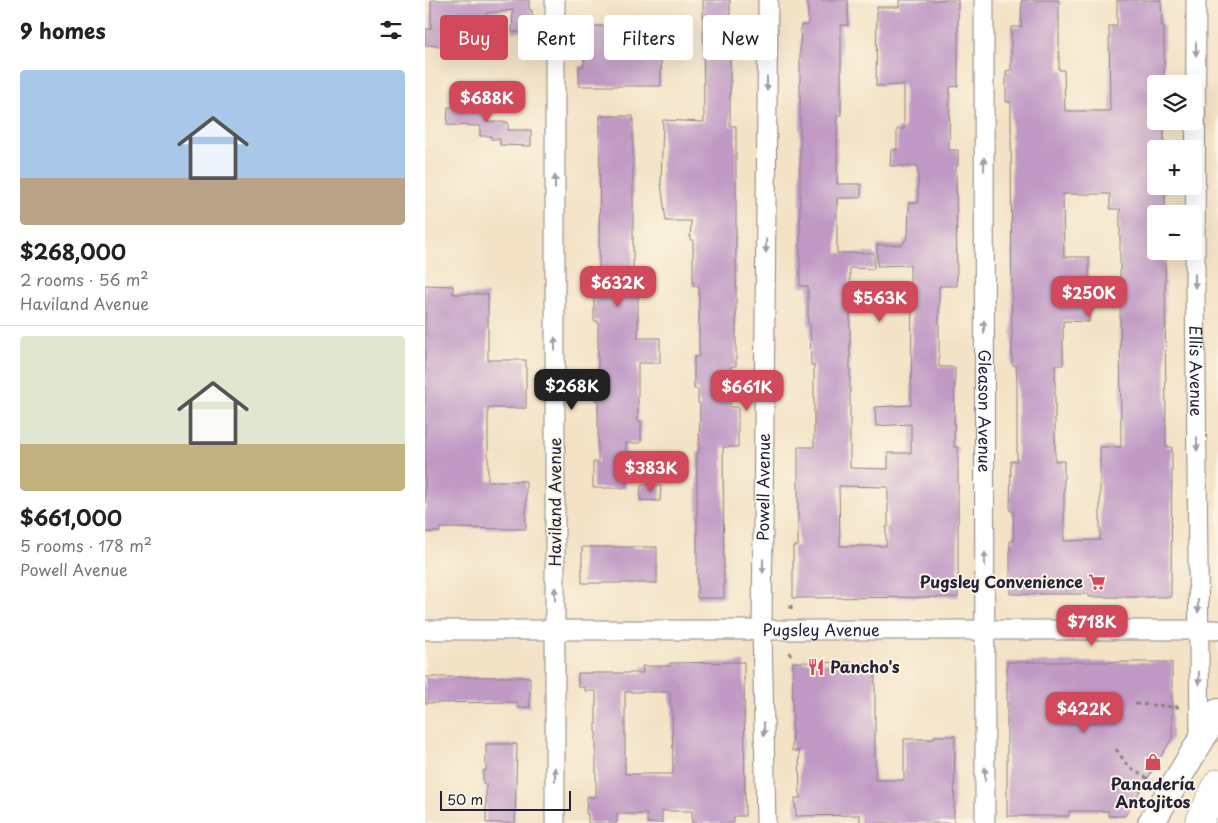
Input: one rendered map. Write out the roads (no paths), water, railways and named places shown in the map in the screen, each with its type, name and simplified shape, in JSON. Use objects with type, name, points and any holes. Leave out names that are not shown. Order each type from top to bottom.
[{"type":"highway","points":[[1199,823],[1218,783]]},
{"type":"highway","points":[[1208,823],[1218,807]]},
{"type":"main road","points":[[1151,823],[1218,712]]},
{"type":"street","name":"Haviland Avenue","points":[[555,0],[555,823]]},
{"type":"street","name":"Powell Avenue","points":[[766,823],[762,630],[768,0]]},
{"type":"street","name":"Gleason Avenue","points":[[984,0],[985,823]]},
{"type":"street","name":"Ellis Avenue","points":[[1195,0],[1195,288],[1200,742]]},
{"type":"street","name":"Pugsley Avenue","points":[[425,630],[1218,630]]},
{"type":"place","name":"Pugsley Convenience","points":[[1097,582]]},
{"type":"place","name":"Pancho's","points":[[816,667]]},
{"type":"place","name":"Panadería Antojitos","points":[[1153,762]]}]
